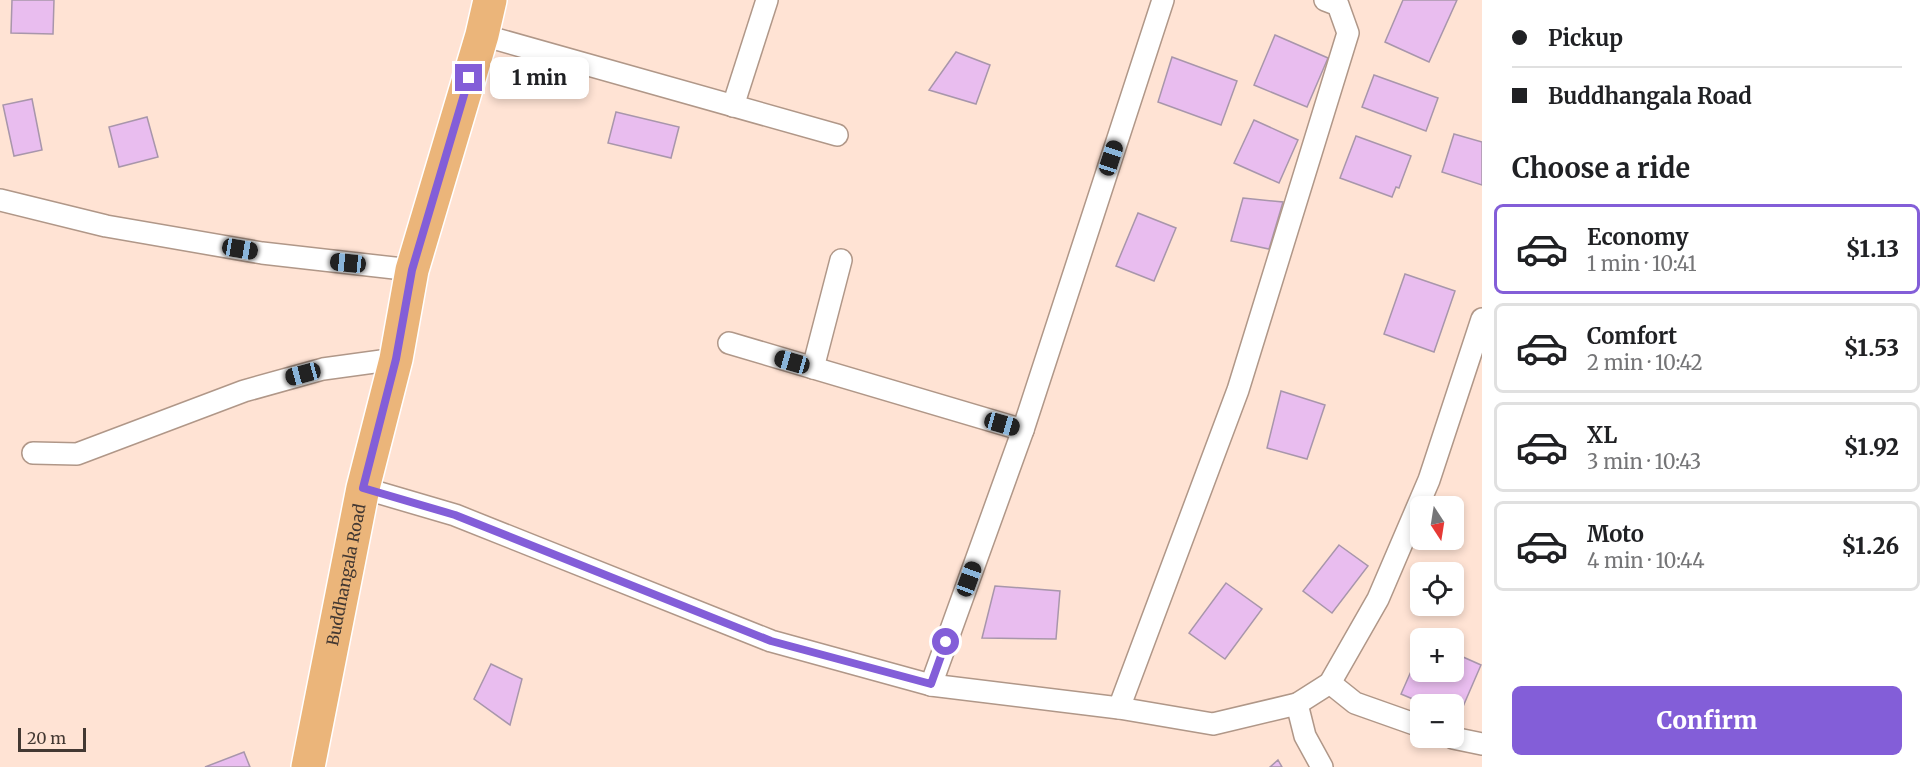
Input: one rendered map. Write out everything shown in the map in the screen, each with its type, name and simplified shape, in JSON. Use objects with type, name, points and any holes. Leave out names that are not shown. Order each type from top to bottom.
[{"type":"main road","name":"Buddhangala Road","points":[[308,767],[363,488],[396,359],[412,270],[482,35],[490,0]]},
{"type":"street","points":[[734,106],[767,0]]},
{"type":"street","points":[[931,684],[1023,430],[1163,0]]},
{"type":"street","points":[[1119,708],[1238,390],[1348,33],[1338,5],[1325,0]]},
{"type":"street","points":[[482,35],[837,135]]},
{"type":"street","points":[[0,200],[106,226],[240,249],[412,270]]},
{"type":"street","points":[[813,368],[841,260]]},
{"type":"street","points":[[363,488],[455,515],[771,641],[931,684],[1119,708],[1213,724],[1297,704],[1330,683],[1378,599],[1429,480],[1482,319]]},
{"type":"street","points":[[729,343],[1023,430]]},
{"type":"street","points":[[33,453],[77,453],[244,391],[323,369],[396,359]]},
{"type":"street","points":[[1330,683],[1355,703],[1410,722]]},
{"type":"street","points":[[1297,704],[1305,736],[1322,767]]},
{"type":"street","points":[[1464,740],[1482,744]]},
{"type":"building","points":[[12,0],[54,0],[53,34],[11,33]]},
{"type":"building","points":[[1403,0],[1457,0],[1429,62],[1385,42]]},
{"type":"building","points":[[1275,35],[1328,58],[1307,107],[1254,85]]},
{"type":"building","points":[[956,52],[990,65],[976,104],[929,90]]},
{"type":"building","points":[[1172,57],[1237,81],[1221,125],[1158,102]]},
{"type":"building","points":[[1374,75],[1438,98],[1426,131],[1362,107]]},
{"type":"building","points":[[32,99],[42,150],[14,156],[3,105]]},
{"type":"building","points":[[616,112],[679,127],[671,158],[608,143]]},
{"type":"building","points":[[147,117],[158,157],[119,167],[109,127]]},
{"type":"building","points":[[1254,120],[1298,140],[1279,183],[1234,163]]},
{"type":"building","points":[[1454,134],[1482,142],[1482,185],[1442,172]]},
{"type":"building","points":[[1356,136],[1411,156],[1399,188],[1396,187],[1392,197],[1340,178]]},
{"type":"building","points":[[1243,198],[1283,202],[1269,249],[1231,241]]},
{"type":"building","points":[[1138,213],[1176,228],[1154,281],[1116,266]]},
{"type":"building","points":[[1405,274],[1455,291],[1434,352],[1384,334]]},
{"type":"building","points":[[1281,391],[1325,405],[1307,459],[1267,448]]},
{"type":"building","points":[[1339,545],[1368,566],[1332,613],[1303,591]]},
{"type":"building","points":[[1226,583],[1262,609],[1225,659],[1189,633]]},
{"type":"building","points":[[995,586],[1060,591],[1056,639],[982,638]]},
{"type":"building","points":[[1464,657],[1481,665],[1464,704],[1464,694],[1410,694],[1410,698],[1401,694],[1410,674],[1410,682],[1464,682]]},
{"type":"building","points":[[491,664],[522,679],[510,725],[474,699]]},
{"type":"building","points":[[244,752],[250,767],[205,767]]},
{"type":"building","points":[[1278,760],[1282,767],[1270,767]]},
{"type":"route","points":[[469,78],[412,270],[396,359],[363,488],[455,515],[771,641],[931,684],[946,642]]}]
